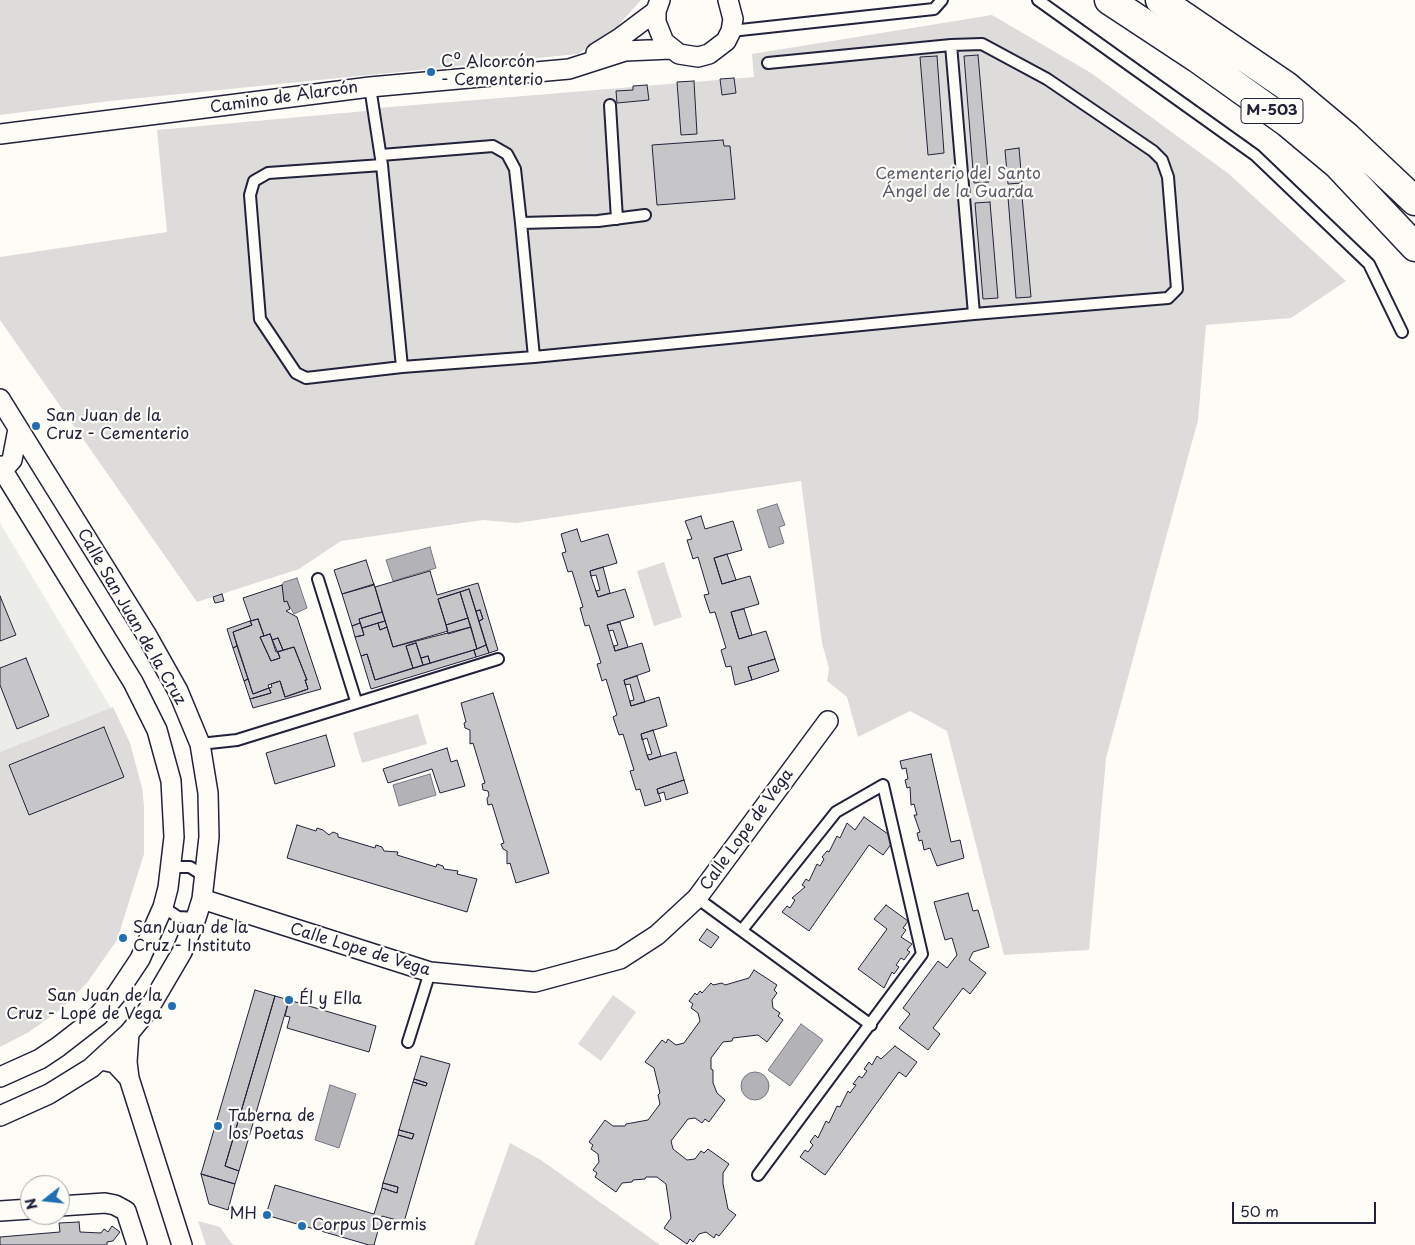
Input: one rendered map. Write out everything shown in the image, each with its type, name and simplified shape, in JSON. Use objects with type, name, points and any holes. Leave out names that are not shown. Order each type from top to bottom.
[{"type":"highway","name":"M-503","points":[[1109,0],[1197,58],[1288,123],[1337,164],[1415,247]]},
{"type":"highway","name":"M-503","points":[[1160,0],[1285,86],[1347,137],[1415,201]]},
{"type":"street","points":[[728,0],[733,20],[731,31]]},
{"type":"street","points":[[658,5],[659,34],[671,49]]},
{"type":"street","name":"Camino de Alarcón","points":[[569,69],[620,38],[658,5]]},
{"type":"street","name":"Camino de Alarcón","points":[[0,134],[370,87],[569,69],[625,52],[671,49],[688,56],[708,54],[718,49],[731,31]]},
{"type":"street","name":"Calle San Juan de la Cruz","points":[[0,400],[146,634],[178,691],[200,744],[208,794],[209,837],[202,899],[196,918],[182,952],[160,991],[129,1033],[101,1060],[71,1082],[0,1116]]},
{"type":"street","name":"Calle San Juan de la Cruz","points":[[0,1078],[40,1059],[80,1032],[98,1016],[129,978],[163,907],[171,867],[174,837],[171,781],[157,730],[132,682],[1,469],[12,460],[18,429]]},
{"type":"street","name":"Calle Lope de Vega","points":[[202,899],[430,972],[535,982],[620,959],[657,935],[697,898],[828,721]]},
{"type":"street","points":[[129,1033],[127,1062],[129,1078],[182,1245]]},
{"type":"street","points":[[101,1060],[115,1063],[129,1078]]},
{"type":"street","points":[[70,1205],[105,1203],[115,1205],[126,1211],[137,1245]]},
{"type":"street","points":[[0,1211],[20,1210]]},
{"type":"lane","points":[[731,31],[934,9],[942,0]]},
{"type":"lane","points":[[1038,0],[1255,154],[1369,264],[1402,332]]},
{"type":"lane","points":[[534,357],[515,169],[507,154],[493,146],[268,174],[254,181],[250,195],[257,305],[260,319],[296,373],[306,378],[534,357],[974,314],[1168,298],[1177,289],[1168,186],[1162,160],[1153,151],[1047,79],[982,44],[951,45],[768,63]]},
{"type":"lane","points":[[951,45],[974,314]]},
{"type":"lane","points":[[370,87],[381,160],[402,368]]},
{"type":"lane","points":[[610,105],[617,219]]},
{"type":"lane","points":[[521,223],[645,216]]},
{"type":"lane","points":[[318,579],[356,701]]},
{"type":"lane","points":[[200,744],[237,740],[356,701],[498,659]]},
{"type":"lane","points":[[742,930],[836,812],[883,784],[922,954],[758,1175]]},
{"type":"lane","points":[[171,867],[190,867],[204,876]]},
{"type":"lane","points":[[697,898],[871,1025]]},
{"type":"lane","points":[[163,907],[178,917],[196,918]]},
{"type":"lane","points":[[408,1042],[430,972]]},
{"type":"shaded area","points":[[777,504],[785,525],[779,527],[784,543],[769,548],[757,510]]},
{"type":"shaded area","points":[[0,523],[111,708],[0,752]]},
{"type":"shaded area","points":[[430,547],[436,568],[393,581],[386,560]]},
{"type":"shaded area","points":[[297,578],[307,608],[294,614],[287,602],[284,602],[282,585],[284,582]]},
{"type":"shaded area","points":[[430,774],[436,795],[399,806],[393,785]]},
{"type":"shaded area","points":[[801,1024],[823,1040],[790,1086],[768,1070]]},
{"type":"shaded area","points":[[755,1072],[765,1076],[769,1086],[765,1096],[755,1100],[745,1096],[741,1086],[745,1076]]},
{"type":"shaded area","points":[[330,1085],[356,1094],[339,1148],[315,1140]]},
{"type":"green space","points":[[0,0],[641,0],[617,27],[578,54],[110,101],[0,115]]},
{"type":"green space","name":"Cementerio del Santo Ángel de la Guarda","points":[[992,15],[1091,73],[1229,174],[1346,281],[1291,318],[1206,325],[1198,420],[1106,758],[1089,950],[1004,955],[947,731],[910,711],[858,737],[847,697],[827,681],[829,668],[822,643],[801,481],[516,523],[483,520],[341,541],[299,569],[197,602],[0,320],[0,257],[167,232],[157,130],[366,111],[366,109],[754,77],[752,54]]},
{"type":"green space","points":[[664,562],[682,617],[654,626],[637,571]]},
{"type":"green space","points":[[113,707],[130,743],[142,788],[144,806],[144,854],[117,940],[87,983],[61,1009],[29,1032],[0,1047],[0,752]]},
{"type":"green space","points":[[418,714],[427,744],[362,763],[353,733]]},
{"type":"green space","points":[[613,995],[636,1012],[601,1061],[578,1044]]},
{"type":"green space","points":[[510,1143],[541,1160],[660,1245],[474,1245]]},
{"type":"green space","points":[[198,1221],[220,1227],[232,1244],[235,1245],[206,1245]]},
{"type":"building","points":[[978,55],[989,182],[974,183],[964,56]]},
{"type":"building","points":[[937,56],[944,153],[928,155],[920,57]]},
{"type":"building","points":[[734,78],[736,93],[722,95],[720,79]]},
{"type":"building","points":[[694,81],[697,134],[681,135],[677,82]]},
{"type":"building","points":[[647,85],[649,100],[617,103],[616,91],[633,90],[633,86]]},
{"type":"building","points":[[723,140],[724,146],[730,146],[735,199],[657,205],[652,145]]},
{"type":"building","points":[[1019,148],[1022,183],[1008,184],[1005,150]]},
{"type":"building","points":[[1022,196],[1031,297],[1016,298],[1008,197]]},
{"type":"building","points":[[990,202],[998,298],[983,299],[975,203]]},
{"type":"building","points":[[701,516],[705,529],[733,521],[742,550],[714,558],[722,584],[750,576],[759,604],[731,612],[739,639],[766,631],[775,659],[748,667],[752,680],[735,685],[731,666],[726,667],[721,650],[726,648],[715,612],[710,613],[704,595],[709,594],[698,557],[693,559],[687,540],[692,539],[685,521]]},
{"type":"building","points":[[577,529],[581,542],[608,534],[617,563],[590,571],[591,576],[598,597],[625,589],[634,617],[607,625],[615,651],[642,643],[650,671],[624,680],[631,706],[659,697],[667,726],[641,734],[647,755],[649,760],[676,752],[684,780],[657,789],[661,801],[645,806],[640,789],[636,790],[630,771],[634,770],[623,734],[619,735],[613,717],[617,715],[606,679],[602,681],[597,664],[601,663],[589,625],[585,626],[580,608],[583,607],[572,571],[568,572],[562,553],[566,552],[561,534]]},
{"type":"building","points":[[727,554],[736,580],[722,584],[714,558]]},
{"type":"building","points":[[366,560],[374,585],[342,594],[334,570]]},
{"type":"building","points":[[603,567],[610,593],[598,597],[596,591],[600,590],[596,575],[591,576],[590,571]]},
{"type":"building","points":[[430,571],[437,595],[478,583],[498,650],[489,653],[479,621],[483,619],[480,610],[476,611],[469,589],[438,599],[448,631],[393,647],[375,587]]},
{"type":"building","points":[[374,584],[382,612],[359,619],[360,623],[352,626],[342,594]]},
{"type":"building","points":[[282,585],[284,602],[287,601],[290,609],[286,611],[297,617],[321,689],[253,708],[250,699],[271,693],[269,688],[272,687],[271,684],[280,681],[285,697],[308,689],[305,680],[307,680],[294,647],[283,650],[278,638],[272,640],[270,634],[264,636],[258,619],[251,621],[243,598]]},
{"type":"building","points":[[469,589],[486,645],[477,649],[460,592]]},
{"type":"building","points":[[460,592],[468,618],[446,625],[438,599]]},
{"type":"building","points":[[222,594],[224,601],[215,603],[213,597]]},
{"type":"building","points":[[0,596],[16,635],[0,641]]},
{"type":"building","points":[[744,609],[752,635],[739,639],[731,612]]},
{"type":"building","points":[[480,610],[483,619],[479,621],[476,611]]},
{"type":"building","points":[[382,612],[385,621],[362,628],[359,619]]},
{"type":"building","points":[[468,618],[471,627],[448,634],[446,625]]},
{"type":"building","points":[[258,619],[264,636],[260,637],[271,661],[280,658],[278,652],[294,647],[307,680],[305,680],[308,689],[285,697],[280,681],[268,685],[269,688],[253,694],[233,632],[252,625],[250,621]]},
{"type":"building","points":[[250,621],[252,625],[233,632],[237,646],[233,648],[227,629]]},
{"type":"building","points":[[385,621],[387,627],[380,630],[378,623]]},
{"type":"building","points":[[620,622],[628,647],[615,651],[614,646],[618,645],[613,630],[609,631],[607,625]]},
{"type":"building","points":[[360,623],[364,635],[355,637],[352,626]]},
{"type":"building","points":[[378,623],[380,630],[387,627],[393,647],[471,627],[477,649],[430,663],[428,656],[421,658],[416,643],[406,646],[413,668],[375,680],[367,654],[361,656],[355,637],[364,635],[362,628]]},
{"type":"building","points":[[270,634],[280,658],[271,661],[260,637]]},
{"type":"building","points":[[278,638],[283,650],[276,652],[272,640]]},
{"type":"building","points":[[416,643],[423,665],[413,668],[406,646]]},
{"type":"building","points":[[486,645],[489,653],[476,657],[474,650]]},
{"type":"building","points":[[237,646],[248,679],[244,681],[233,648]]},
{"type":"building","points":[[474,650],[476,657],[371,689],[361,656],[367,654],[375,680]]},
{"type":"building","points":[[428,656],[430,663],[423,665],[421,658]]},
{"type":"building","points":[[26,658],[49,716],[17,729],[0,685],[0,668]]},
{"type":"building","points":[[775,659],[779,671],[752,680],[748,667]]},
{"type":"building","points":[[637,676],[645,702],[631,706],[630,701],[634,700],[630,684],[625,685],[624,680]]},
{"type":"building","points":[[248,679],[253,694],[269,688],[271,693],[250,699],[244,681]]},
{"type":"building","points":[[493,693],[549,873],[516,883],[510,863],[507,864],[507,851],[503,849],[501,844],[504,843],[492,804],[488,805],[488,791],[483,790],[482,784],[485,783],[473,743],[470,744],[470,730],[465,728],[464,723],[466,722],[461,703]]},
{"type":"building","points":[[104,727],[124,777],[29,815],[9,765]]},
{"type":"building","points":[[653,730],[661,756],[649,760],[647,755],[652,754],[647,738],[642,740],[641,734]]},
{"type":"building","points":[[326,735],[335,766],[275,784],[266,753]]},
{"type":"building","points":[[447,748],[451,762],[457,760],[465,786],[440,793],[432,769],[388,783],[383,769]]},
{"type":"building","points":[[931,754],[951,842],[960,840],[964,858],[937,866],[930,848],[924,850],[922,840],[919,841],[917,833],[920,832],[914,815],[917,815],[914,804],[911,805],[910,787],[907,788],[905,780],[908,779],[906,768],[902,769],[900,761]]},
{"type":"building","points":[[684,780],[688,793],[666,800],[664,792],[658,794],[657,789]]},
{"type":"building","points":[[864,817],[895,839],[883,855],[869,845],[809,931],[782,912],[787,906],[790,908],[795,900],[792,898],[805,887],[802,885],[806,879],[809,881],[817,864],[820,866],[824,859],[822,857],[827,851],[829,852],[837,836],[840,838],[847,823],[855,830]]},
{"type":"building","points":[[297,825],[316,831],[317,828],[329,835],[333,832],[338,834],[338,837],[375,848],[376,845],[382,847],[384,851],[398,852],[397,855],[436,867],[437,864],[443,866],[444,869],[458,871],[457,874],[477,879],[467,912],[287,858]]},
{"type":"building","points":[[968,893],[973,911],[978,910],[989,947],[973,952],[969,960],[986,973],[970,994],[963,988],[933,1028],[940,1034],[928,1050],[899,1028],[910,1014],[903,1008],[938,961],[947,968],[957,955],[952,938],[945,940],[934,902]]},
{"type":"building","points":[[886,905],[908,921],[903,928],[906,930],[901,937],[912,944],[907,950],[910,952],[904,960],[901,958],[896,965],[899,967],[894,974],[892,972],[884,988],[858,969],[887,929],[874,919]]},
{"type":"building","points":[[707,929],[719,937],[711,948],[699,940]]},
{"type":"building","points":[[754,970],[777,985],[774,990],[777,993],[772,1000],[773,1008],[780,1013],[778,1016],[783,1020],[767,1042],[758,1035],[733,1038],[732,1041],[723,1042],[711,1058],[711,1069],[713,1070],[713,1083],[717,1093],[725,1100],[709,1122],[705,1119],[702,1123],[695,1118],[688,1119],[671,1141],[673,1149],[687,1160],[695,1159],[701,1151],[704,1153],[708,1149],[729,1164],[723,1173],[723,1184],[728,1209],[736,1215],[719,1236],[716,1234],[714,1238],[706,1232],[699,1234],[693,1242],[690,1239],[687,1244],[664,1228],[671,1218],[666,1184],[657,1177],[646,1177],[645,1179],[622,1183],[616,1192],[595,1177],[597,1173],[593,1170],[599,1162],[598,1154],[591,1149],[593,1145],[589,1142],[605,1120],[613,1126],[625,1126],[626,1124],[648,1120],[660,1104],[658,1095],[660,1093],[654,1068],[645,1062],[662,1040],[666,1043],[668,1039],[676,1045],[684,1043],[700,1021],[698,1013],[691,1008],[693,1004],[689,1001],[695,993],[697,995],[700,991],[702,993],[711,983],[713,985],[722,983],[725,985],[749,978]]},
{"type":"building","points":[[255,990],[275,996],[225,1166],[239,1171],[235,1184],[201,1174]]},
{"type":"building","points":[[275,996],[289,1000],[239,1171],[225,1166]]},
{"type":"building","points":[[289,1000],[376,1026],[369,1052],[287,1028],[290,1017],[285,1016]]},
{"type":"building","points":[[895,1046],[917,1062],[906,1077],[899,1072],[825,1175],[800,1157],[805,1150],[808,1152],[813,1145],[810,1142],[815,1135],[818,1138],[826,1121],[829,1123],[837,1106],[840,1107],[848,1091],[850,1093],[856,1085],[853,1084],[859,1076],[862,1078],[867,1071],[864,1069],[869,1062],[872,1065],[877,1056],[881,1059]]},
{"type":"building","points":[[421,1056],[450,1064],[404,1222],[382,1216],[374,1245],[369,1245],[266,1215],[275,1185],[374,1214],[382,1188],[397,1193],[398,1187],[383,1183],[398,1135],[412,1139],[414,1134],[399,1130],[413,1082],[426,1086],[427,1083],[414,1079]]},
{"type":"building","points":[[414,1079],[427,1083],[426,1086],[413,1082]]},
{"type":"building","points":[[399,1130],[414,1134],[412,1139],[398,1135]]},
{"type":"building","points":[[201,1174],[235,1184],[228,1210],[209,1204]]},
{"type":"building","points":[[383,1183],[398,1187],[397,1193],[382,1188]]},
{"type":"building","points":[[70,1222],[79,1222],[80,1232],[101,1233],[104,1229],[108,1232],[112,1226],[120,1232],[113,1241],[107,1242],[107,1245],[0,1245],[0,1237],[60,1232],[59,1225],[70,1225]]},
{"type":"place","name":"Cº Alcorcón - Cementerio","points":[[431,72]]},
{"type":"place","name":"San Juan de la Cruz - Cementerio","points":[[36,426]]},
{"type":"place","name":"San Juan de la Cruz - Instituto","points":[[123,938]]},
{"type":"place","name":"Él y Ella","points":[[289,1000]]},
{"type":"place","name":"San Juan de la Cruz - Lope de Vega","points":[[172,1006]]},
{"type":"place","name":"Taberna de los Poetas","points":[[218,1126]]},
{"type":"place","name":"MH","points":[[267,1215]]},
{"type":"place","name":"Corpus Dermis","points":[[302,1226]]}]
